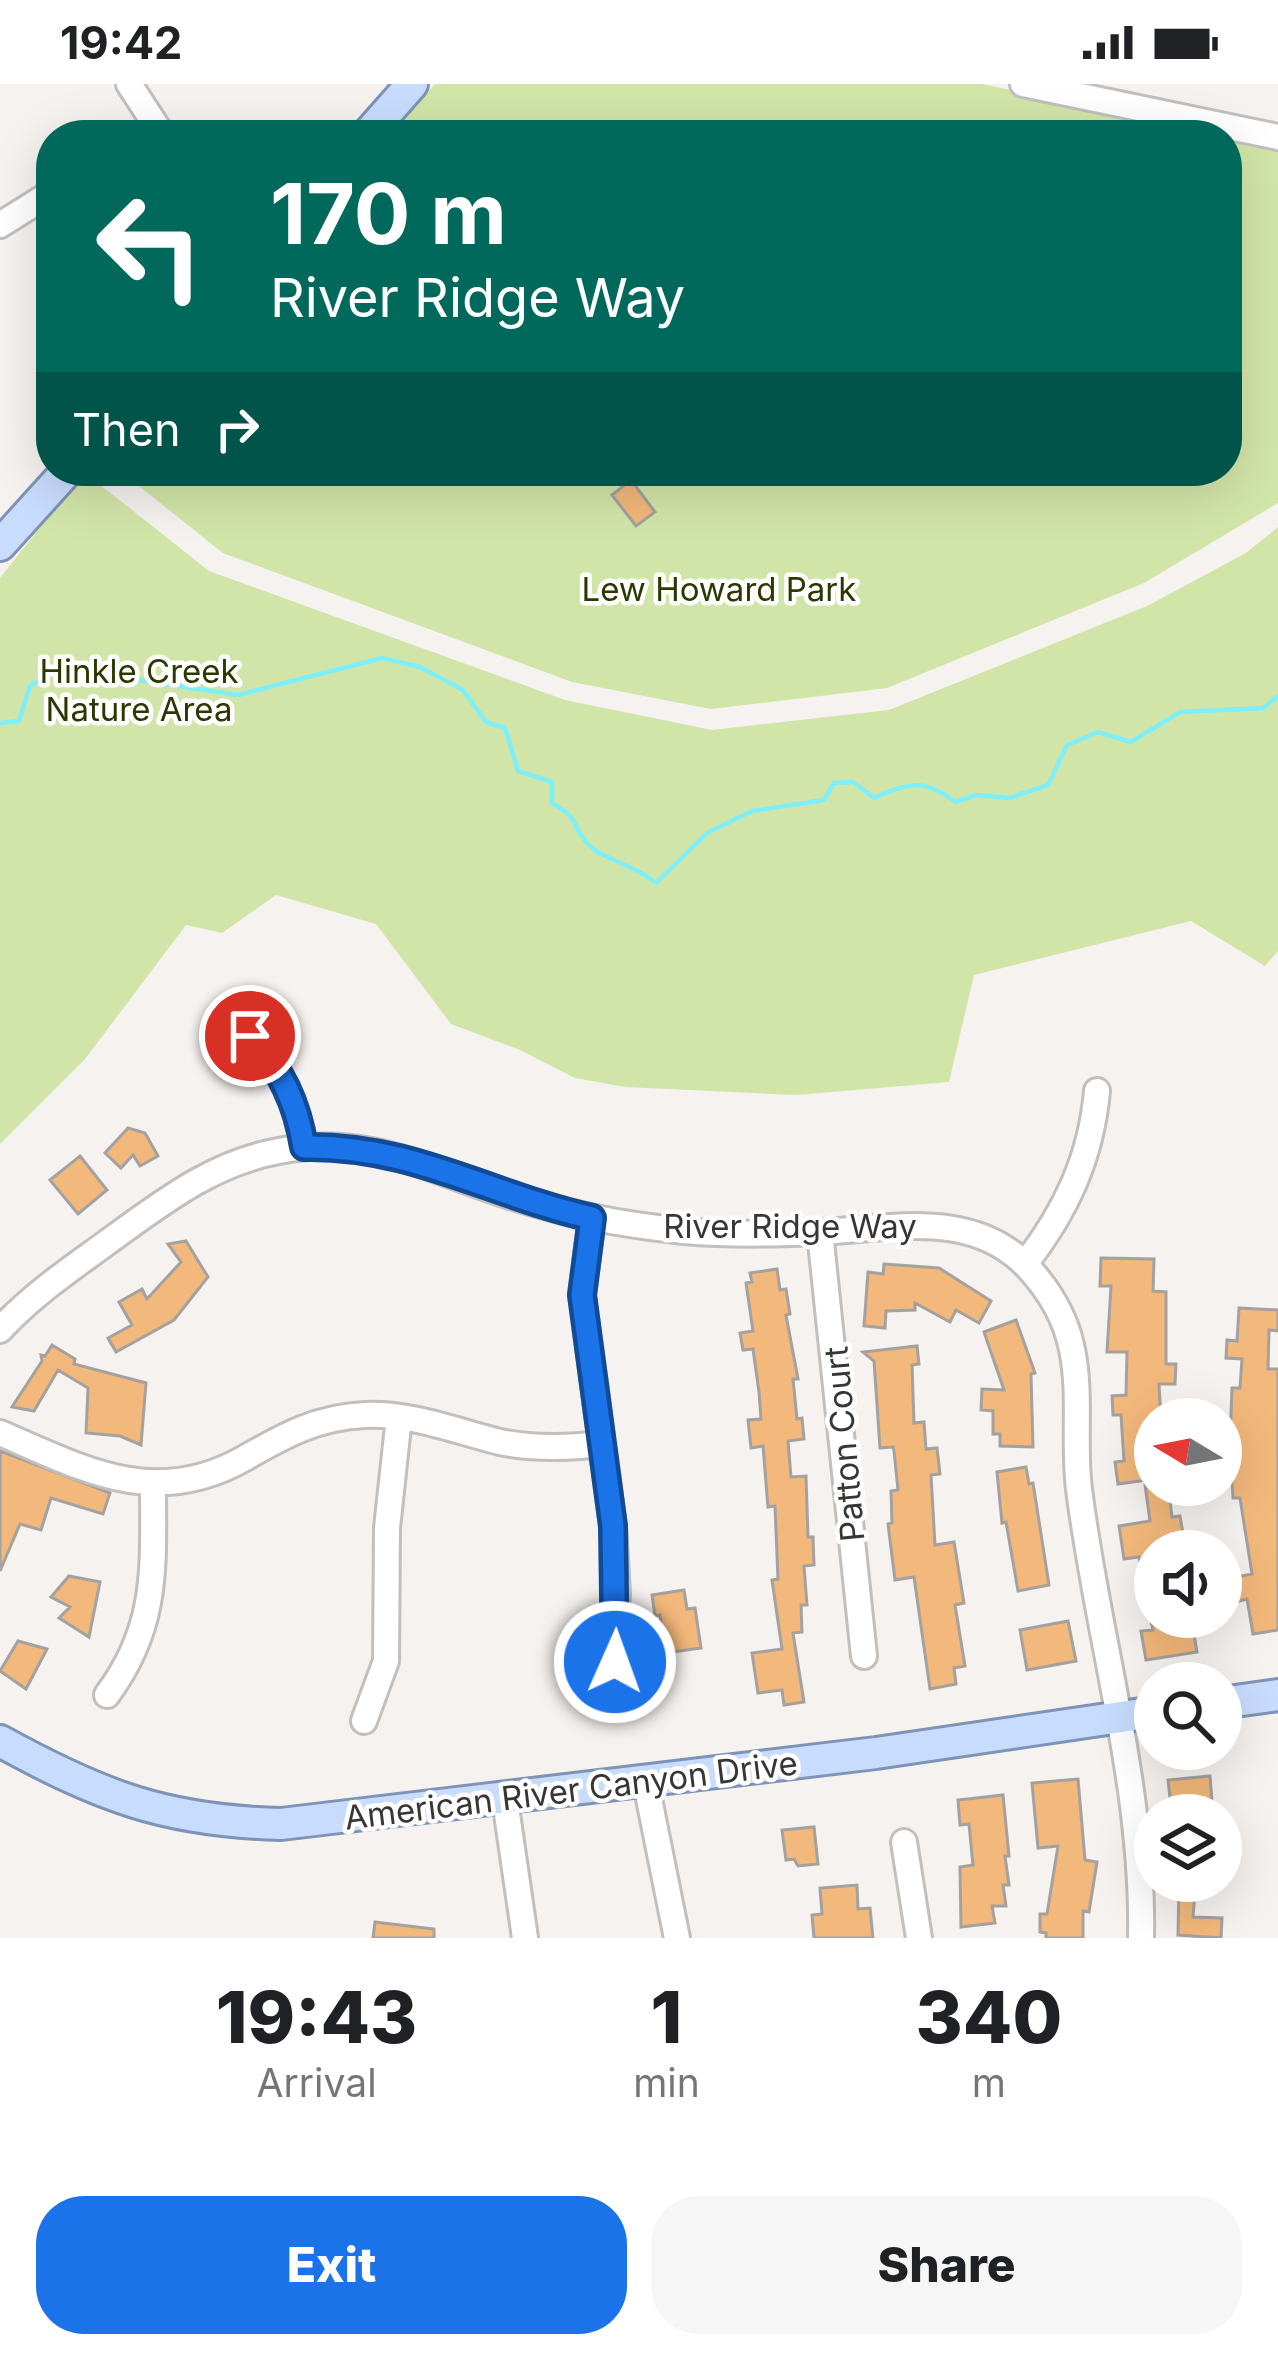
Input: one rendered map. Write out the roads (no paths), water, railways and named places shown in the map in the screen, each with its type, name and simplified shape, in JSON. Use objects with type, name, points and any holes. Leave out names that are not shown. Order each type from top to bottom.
[{"type":"main road","points":[[380,120],[412,84]]},
{"type":"main road","points":[[0,545],[53,486]]},
{"type":"main road","points":[[1242,1700],[1278,1694]]},
{"type":"main road","name":"American River Canyon Drive","points":[[0,1741],[107,1796],[200,1819],[281,1825],[877,1753],[1134,1715]]},
{"type":"street","points":[[129,84],[152,120]]},
{"type":"street","points":[[1023,84],[1196,120]]},
{"type":"street","points":[[1242,130],[1278,137]]},
{"type":"street","points":[[0,225],[36,202]]},
{"type":"street","points":[[250,1036],[292,1095],[304,1147]]},
{"type":"street","points":[[1025,1264],[1051,1231],[1078,1180],[1097,1091]]},
{"type":"street","name":"River Ridge Way","points":[[0,1330],[39,1292],[196,1180],[249,1158],[304,1147],[343,1146],[400,1155],[501,1193],[592,1218],[690,1232],[946,1226],[992,1243],[1025,1264],[1051,1296],[1071,1343],[1079,1491],[1139,1843],[1141,1938]]},
{"type":"street","points":[[592,1218],[582,1295],[616,1594],[612,1689]]},
{"type":"street","name":"Patton Court","points":[[820,1232],[864,1656]]},
{"type":"street","points":[[0,1433],[90,1472],[152,1484],[216,1472],[317,1422],[371,1414],[528,1447],[602,1444]]},
{"type":"street","points":[[364,1721],[379,1688],[388,1648],[387,1528],[399,1417]]},
{"type":"street","points":[[107,1695],[136,1649],[148,1610],[152,1484]]},
{"type":"street","points":[[646,1779],[676,1938]]},
{"type":"street","points":[[506,1800],[525,1938]]},
{"type":"street","points":[[904,1842],[920,1938]]},
{"type":"waterway","points":[[0,723],[19,721],[30,686],[56,671],[82,676],[98,669],[118,677],[238,695],[382,658],[420,667],[463,690],[486,722],[505,728],[518,771],[552,782],[552,803],[572,818],[589,845],[656,883],[707,833],[752,811],[824,800],[834,783],[853,782],[874,798],[916,785],[955,802],[976,795],[1010,798],[1048,785],[1067,745],[1098,732],[1131,742],[1180,712],[1263,708],[1278,696]]},
{"type":"park label","name":"Lew Howard Park","points":[[719,589]]},
{"type":"park label","name":"Hinkle Creek Nature Area","points":[[139,690]]}]
